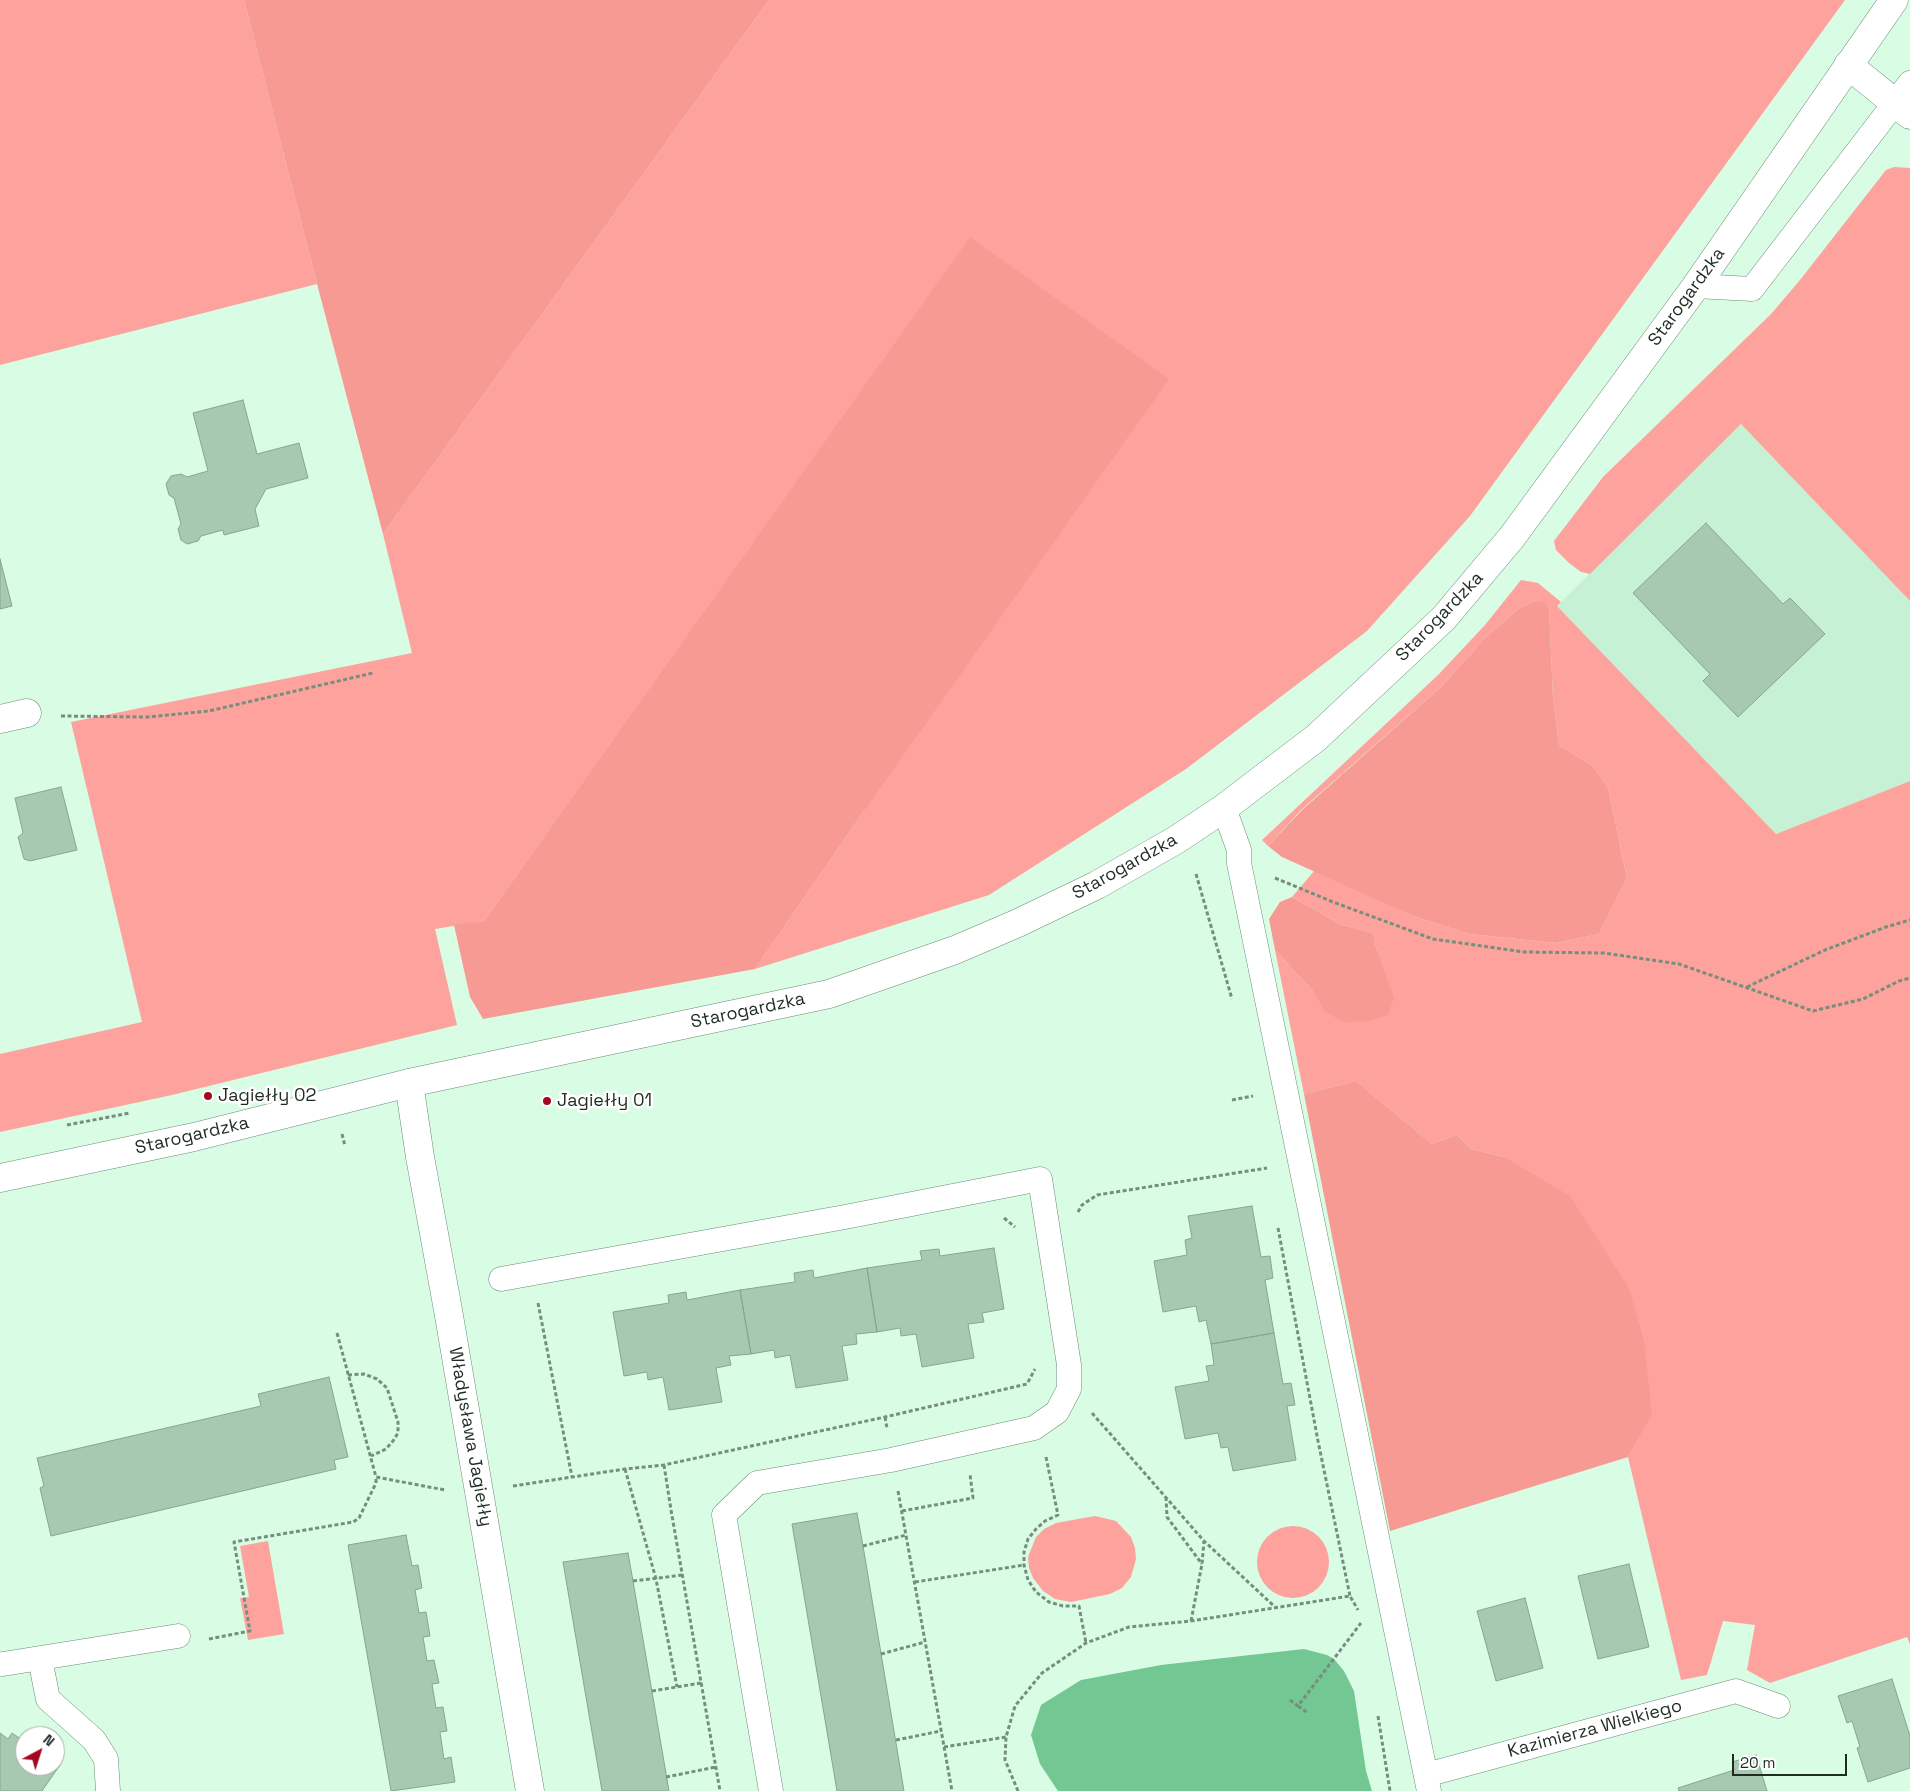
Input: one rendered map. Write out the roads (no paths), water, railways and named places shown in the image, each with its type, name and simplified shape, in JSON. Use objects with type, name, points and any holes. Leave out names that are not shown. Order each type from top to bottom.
[{"type":"main road","name":"Starogardzka","points":[[0,1178],[194,1137],[409,1083],[830,994],[955,950],[1018,923],[1097,885],[1176,840],[1224,808],[1316,738],[1444,618],[1512,537],[1696,286],[1894,0]]},
{"type":"main road","points":[[1848,66],[1905,100]]},
{"type":"main road","points":[[0,719],[27,713]]},
{"type":"main road","name":"Władysława Jagiełły","points":[[409,1083],[420,1157],[530,1791]]},
{"type":"lane","points":[[1696,286],[1752,289],[1905,100]]},
{"type":"lane","points":[[1224,808],[1239,850],[1239,862],[1428,1783]]},
{"type":"lane","points":[[501,1279],[846,1217],[1040,1179],[1069,1365],[1069,1389],[1057,1412],[1034,1428],[891,1460],[757,1484],[724,1515],[771,1791]]},
{"type":"lane","points":[[3,1664],[178,1636]]},
{"type":"lane","points":[[40,1658],[48,1699],[94,1740],[106,1759],[108,1791]]},
{"type":"lane","name":"Kazimierza Wielkiego","points":[[1428,1783],[1736,1691],[1778,1706]]},
{"type":"place","name":"Jagiełły 02","points":[[208,1096]]},
{"type":"place","name":"Jagiełły 01","points":[[547,1101]]}]
